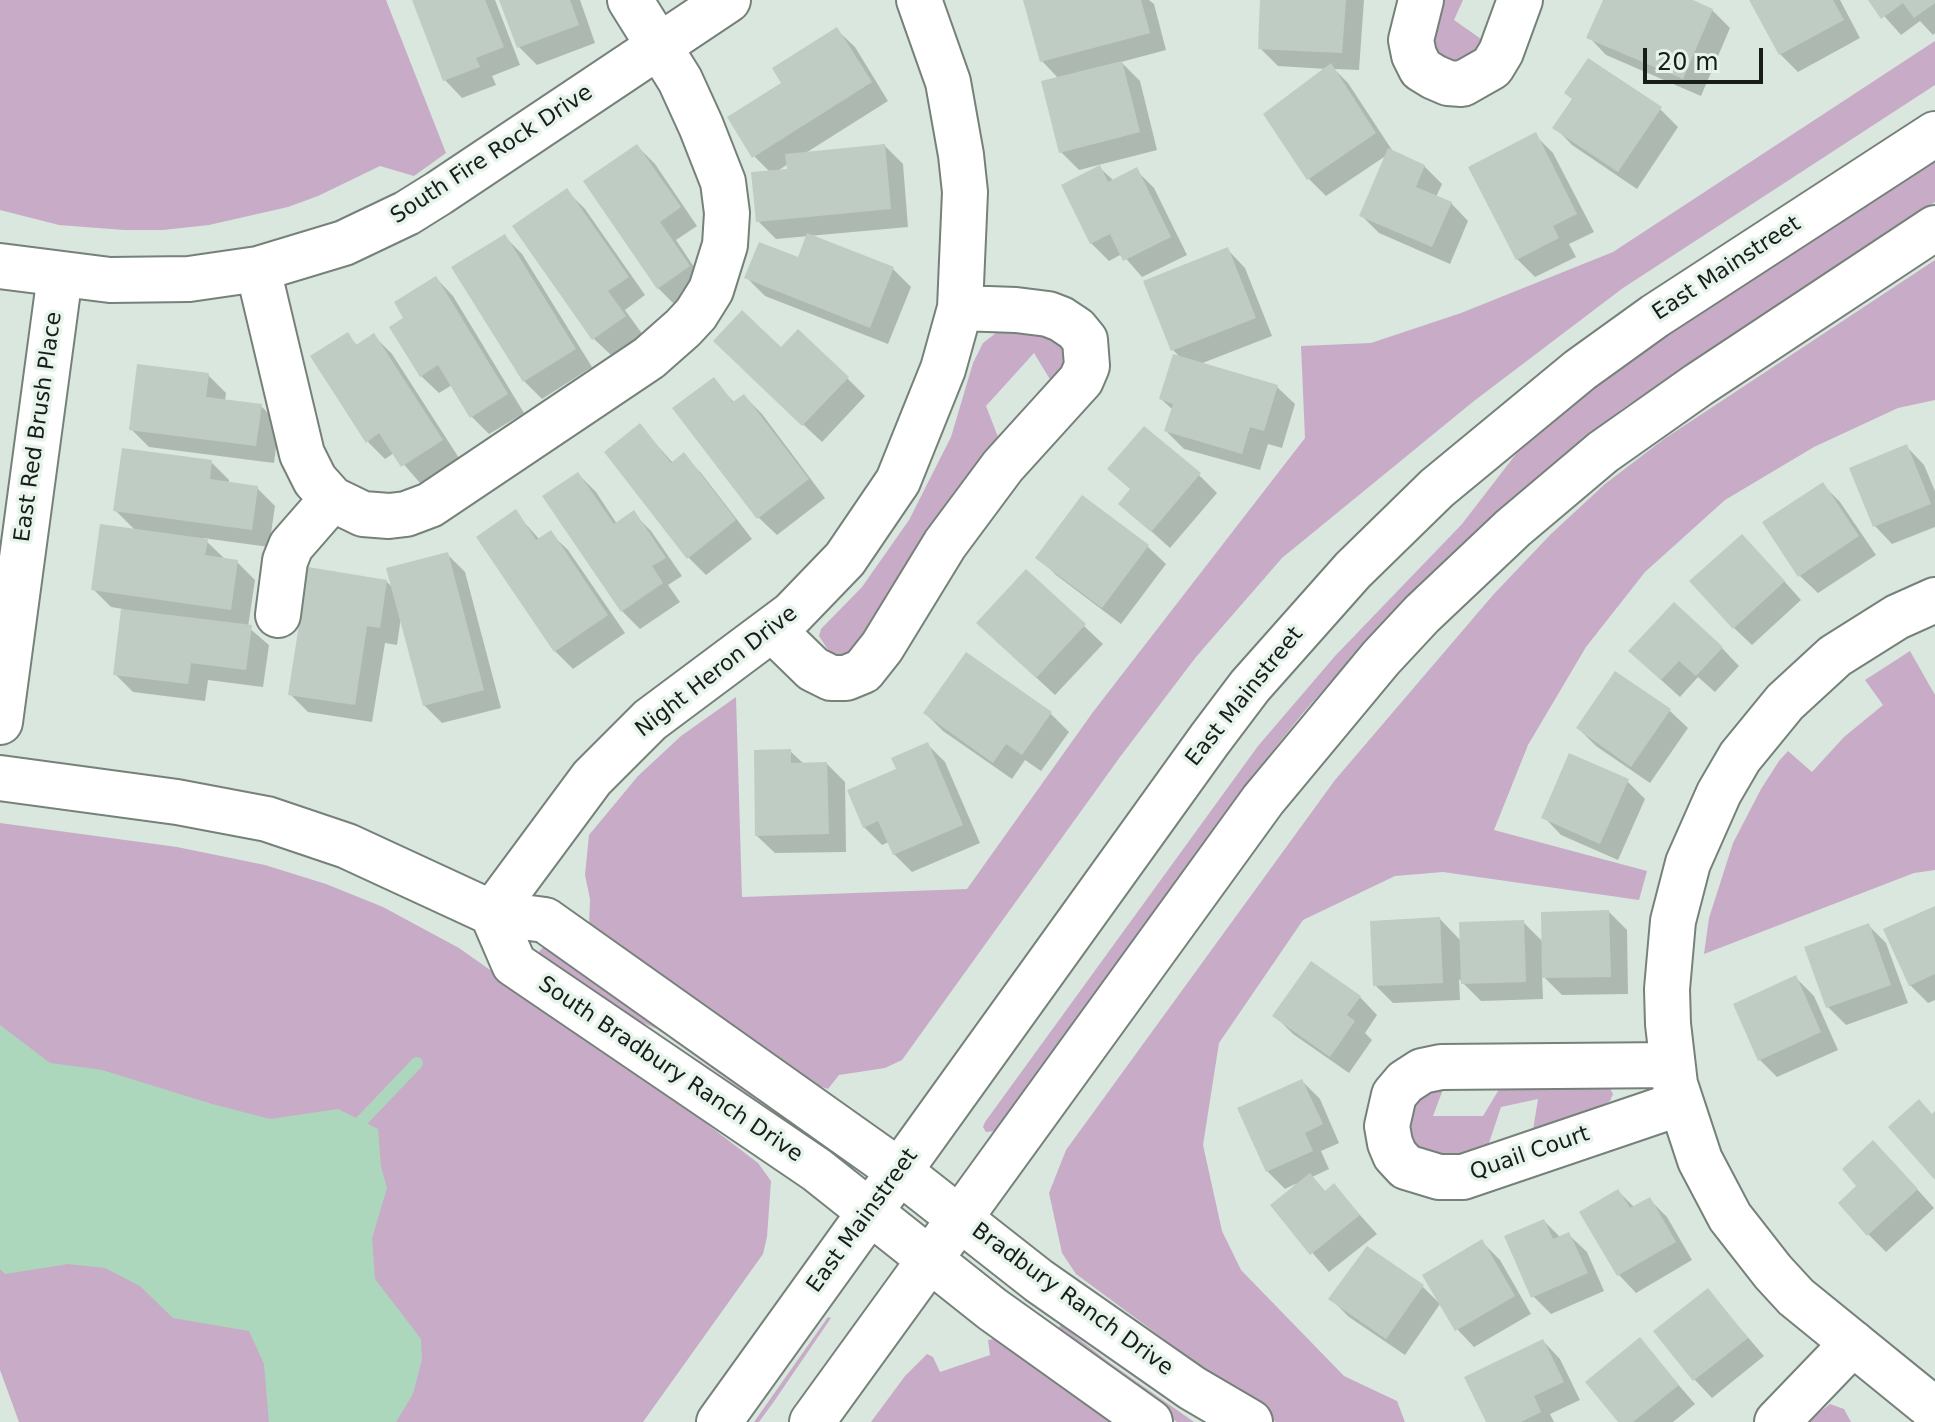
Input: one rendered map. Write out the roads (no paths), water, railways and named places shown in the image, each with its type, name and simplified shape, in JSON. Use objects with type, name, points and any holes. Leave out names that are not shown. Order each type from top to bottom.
[{"type":"street","points":[[258,269],[302,454],[315,480],[332,499],[353,510],[374,515],[406,514],[430,505],[649,358],[670,342],[696,314],[711,290],[722,261],[727,228],[726,195],[711,148],[680,80],[630,0]]},
{"type":"street","name":"South Fire Rock Drive","points":[[0,266],[60,275],[159,281],[258,269],[344,243],[407,213],[728,0]]},
{"type":"street","name":"Night Heron Drive","points":[[492,913],[592,778],[650,720],[773,630],[845,559],[898,481],[943,369],[960,308],[965,192],[961,155],[948,82],[919,0]]},
{"type":"street","points":[[1421,0],[1411,40],[1414,55],[1421,69],[1434,77],[1448,83],[1462,84],[1492,67],[1501,52],[1520,0]]},
{"type":"street","name":"East Mainstreet","points":[[719,1422],[1234,707],[1310,617],[1393,528],[1482,449],[1617,342],[1935,134]]},
{"type":"street","points":[[812,1422],[1263,800],[1381,658],[1422,614],[1523,519],[1603,452],[1698,385],[1935,228]]},
{"type":"street","name":"East Red Brush Place","points":[[0,722],[60,275]]},
{"type":"street","points":[[773,630],[813,669],[831,678],[846,678],[863,671],[882,647],[945,544],[1003,466],[1081,380],[1087,366],[1085,340],[1061,319],[1016,310],[960,308]]},
{"type":"street","points":[[278,615],[285,561],[291,546],[332,499]]},
{"type":"street","points":[[1923,1411],[1853,1343],[1796,1297],[1730,1217],[1700,1160],[1677,1084],[1667,989],[1673,921],[1688,863],[1719,793],[1740,757],[1808,679],[1864,636],[1935,600]]},
{"type":"street","points":[[0,778],[189,804],[267,819],[347,846],[492,913],[545,920],[899,1171]]},
{"type":"street","name":"South Bradbury Ranch Drive","points":[[492,913],[514,964],[798,1156],[869,1210]]},
{"type":"street","name":"Quail Court","points":[[1441,1067],[1677,1084],[1463,1177],[1431,1176],[1406,1167],[1395,1155],[1387,1126],[1394,1095],[1405,1082],[1422,1071],[1441,1067]]},
{"type":"street","name":"Bradbury Ranch Drive","points":[[899,1171],[1039,1281],[1192,1388],[1250,1422]]},
{"type":"street","points":[[869,1210],[992,1309],[1150,1422]]},
{"type":"street","points":[[1777,1422],[1853,1343]]},
{"type":"waterway","points":[[353,1130],[417,1063]]}]
